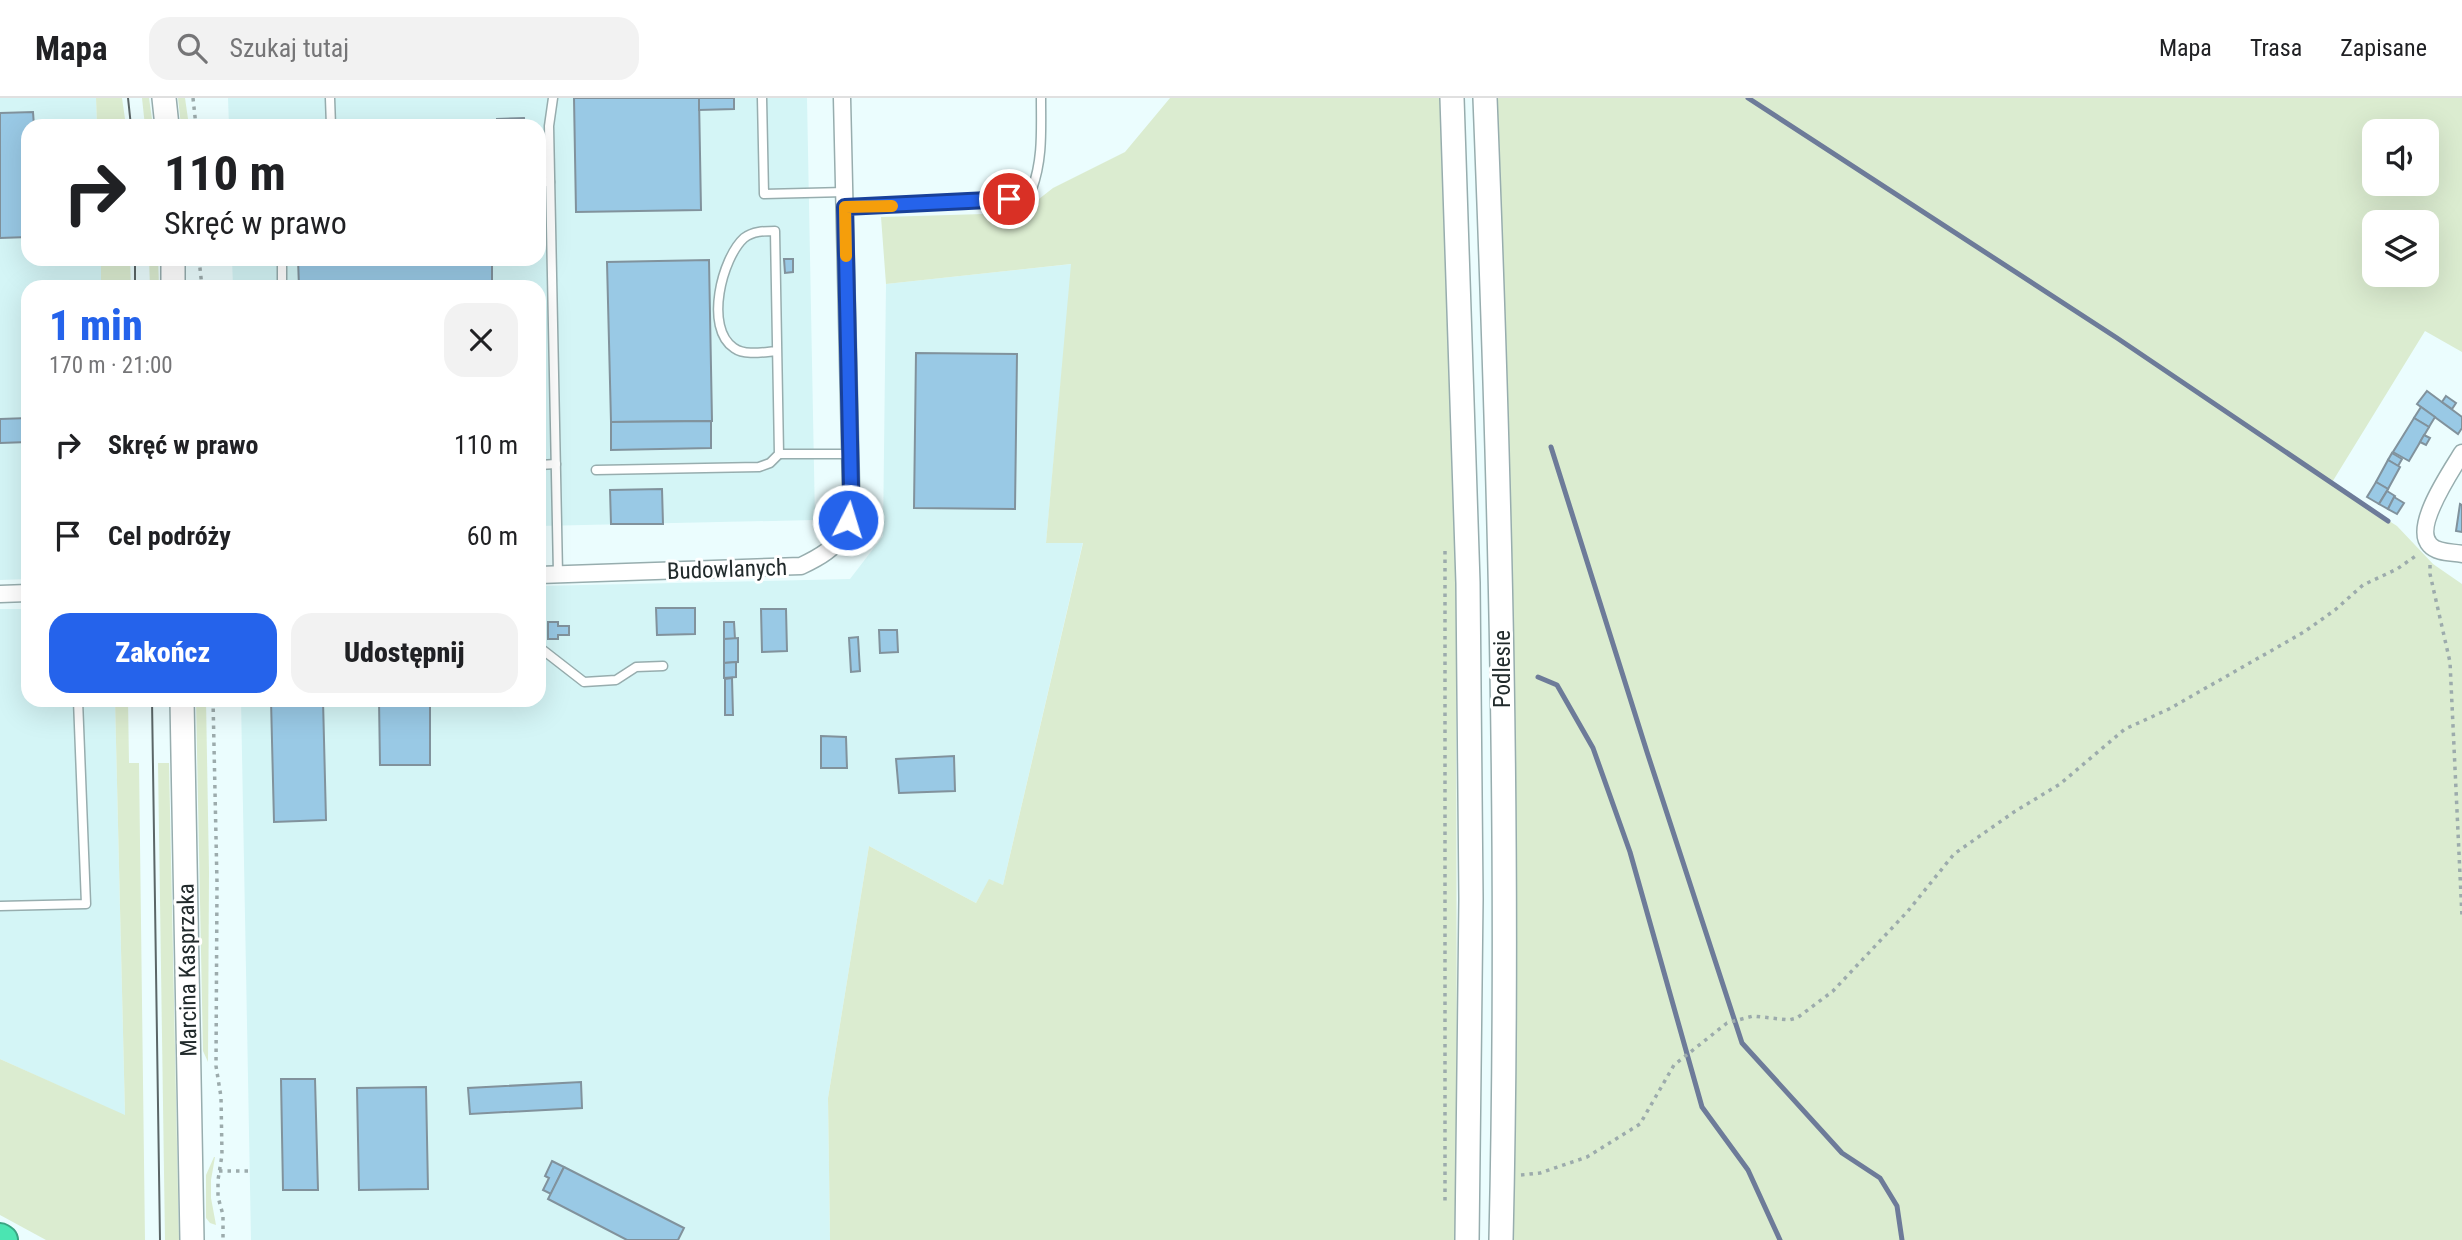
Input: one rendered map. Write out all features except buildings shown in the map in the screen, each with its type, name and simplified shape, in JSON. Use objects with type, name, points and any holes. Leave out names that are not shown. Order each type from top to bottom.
[{"type":"street","points":[[164,98],[166,119]]},
{"type":"street","name":"Budowlanych","points":[[546,575],[801,566],[823,556],[841,539],[848,520],[851,487],[842,98]]},
{"type":"street","name":"Podlesie","points":[[1452,98],[1468,583],[1471,899],[1467,1240]]},
{"type":"street","name":"Podlesie","points":[[1485,98],[1502,567],[1504,896],[1501,1240]]},
{"type":"street","points":[[2462,453],[2431,509],[2426,530],[2431,546],[2441,551],[2462,554]]},
{"type":"street","points":[[0,594],[21,593]]},
{"type":"street","name":"Marcina Kasprzaka","points":[[182,707],[192,1240]]},
{"type":"lane","points":[[330,98],[331,119]]},
{"type":"lane","points":[[553,98],[549,126],[558,574]]},
{"type":"lane","points":[[762,98],[764,194],[845,200],[1009,199],[1032,189],[1039,171],[1042,151],[1041,98]]},
{"type":"lane","points":[[777,351],[748,352],[735,349],[726,340],[722,328],[719,295],[729,259],[746,237],[757,232],[775,231],[779,454]]},
{"type":"lane","points":[[596,470],[760,467],[779,454],[850,454]]},
{"type":"lane","points":[[546,465],[556,464]]},
{"type":"lane","points":[[546,652],[584,682],[616,680],[636,667],[663,666]]},
{"type":"lane","points":[[0,906],[86,904],[78,707]]},
{"type":"path","points":[[193,98],[195,119]]},
{"type":"path","points":[[1445,542],[1445,1212]]},
{"type":"path","points":[[2431,546],[2430,574],[2449,662],[2462,918]]},
{"type":"path","points":[[1520,1175],[1540,1173],[1587,1157],[1640,1124],[1674,1065],[1727,1023],[1753,1016],[1789,1020],[1797,1018],[1833,991],[1908,911],[1954,854],[2060,784],[2125,729],[2169,709],[2304,632],[2335,610],[2363,585],[2397,569],[2431,546]]},
{"type":"path","points":[[213,707],[216,1066],[221,1097],[222,1156],[218,1197],[223,1215],[223,1240]]},
{"type":"path","points":[[219,1171],[250,1171]]},
{"type":"shaded area","points":[[0,98],[96,98],[97,119],[21,119],[21,266],[101,266],[101,280],[21,280],[21,579],[0,580]]},
{"type":"shaded area","points":[[228,98],[807,98],[815,520],[546,526],[546,280],[233,280],[232,266],[546,266],[546,119],[229,119]]},
{"type":"shaded area","points":[[1072,264],[1046,543],[1083,542],[1003,885],[989,880],[976,903],[869,846],[828,1098],[830,1240],[251,1240],[241,707],[546,707],[546,586],[850,579],[883,536],[886,284]]},
{"type":"shaded area","points":[[0,609],[21,609],[21,707],[115,707],[125,1116],[0,1059]]},
{"type":"green space","points":[[96,98],[122,98],[125,119],[97,119]]},
{"type":"green space","points":[[142,98],[149,98],[152,119],[144,119]]},
{"type":"green space","points":[[178,98],[185,98],[188,119],[180,119]]},
{"type":"green space","points":[[1170,98],[1440,98],[1456,559],[1457,1240],[830,1240],[828,1098],[869,846],[976,903],[989,879],[1003,885],[1083,543],[1046,543],[1071,264],[886,284],[881,217],[1021,213],[1053,188],[1125,152]]},
{"type":"green space","points":[[1495,98],[2462,98],[2462,352],[2425,331],[2331,484],[2397,526],[2433,564],[2462,584],[2462,1240],[1512,1240]]},
{"type":"green space","points":[[101,266],[130,266],[131,280],[101,280]]},
{"type":"green space","points":[[149,266],[158,266],[159,280],[150,280]]},
{"type":"green space","points":[[115,707],[128,707],[129,763],[139,763],[145,1240],[46,1240],[0,1215],[0,1059],[125,1115]]},
{"type":"green space","points":[[196,707],[206,707],[208,1062],[203,1051]]},
{"type":"green space","points":[[158,763],[169,763],[179,1240],[165,1240]]},
{"type":"green space","points":[[214,1157],[211,1198],[216,1225],[206,1218],[206,1175]]},
{"type":"waterway","points":[[1748,98],[2117,338],[2388,521]]},
{"type":"waterway","points":[[1551,447],[1742,1043],[1842,1153],[1880,1178],[1897,1206],[1902,1240]]},
{"type":"waterway","points":[[1538,677],[1557,685],[1593,748],[1630,852],[1702,1107],[1748,1170],[1780,1240]]},
{"type":"tram line","points":[[128,98],[130,119]]},
{"type":"tram line","points":[[135,266],[135,280]]},
{"type":"tram line","points":[[152,707],[160,1240]]},
{"type":"slow traffic","points":[[846,256],[845,207],[892,206]]},
{"type":"route","points":[[848,520],[851,487],[845,207],[1009,199]]}]
